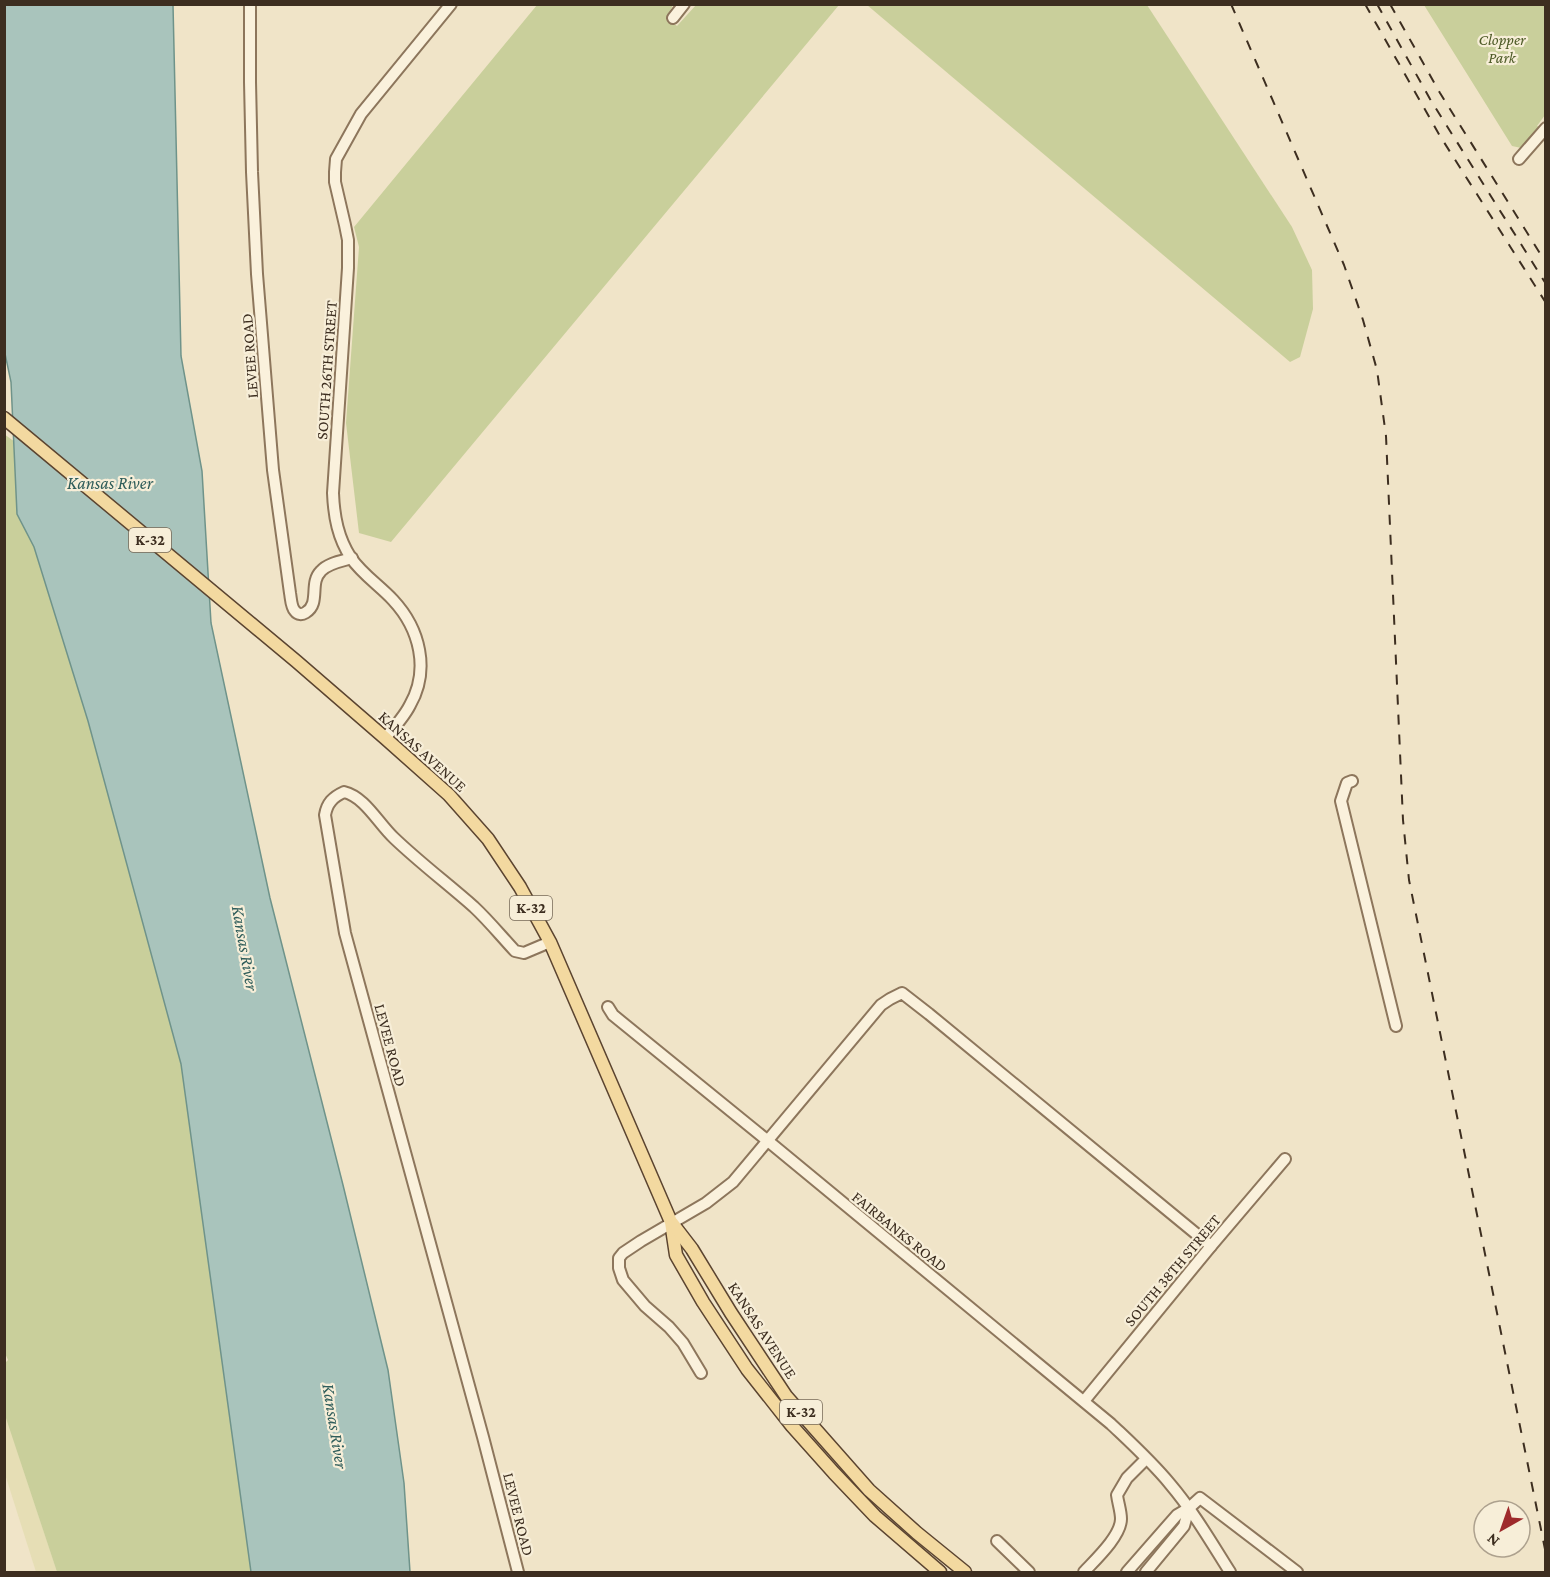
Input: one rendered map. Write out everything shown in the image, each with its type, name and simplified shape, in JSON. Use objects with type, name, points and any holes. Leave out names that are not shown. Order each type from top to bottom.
[{"type":"main road","name":"KANSAS AVENUE","points":[[4,418],[385,738],[449,795],[488,839],[520,887],[550,942],[671,1222],[676,1255],[703,1302],[747,1369],[792,1426],[875,1516],[940,1572]]},
{"type":"main road","name":"KANSAS AVENUE","points":[[671,1222],[692,1248],[731,1313],[786,1396],[869,1490],[916,1533],[965,1572]]},
{"type":"street","name":"LEVEE ROAD","points":[[250,4],[252,172],[258,286],[273,470],[290,593],[295,612],[305,613],[313,604],[318,573],[324,568],[352,558]]},
{"type":"street","name":"SOUTH 26TH STREET","points":[[385,738],[410,706],[418,689],[421,669],[420,653],[411,624],[403,611],[352,558],[337,527],[334,514],[333,493],[348,268],[348,240],[335,182],[336,159],[361,114],[451,4]]},
{"type":"street","points":[[673,18],[684,4]]},
{"type":"street","points":[[1519,159],[1545,128]]},
{"type":"street","points":[[1352,781],[1347,783],[1341,801],[1396,1026]]},
{"type":"street","name":"LEVEE ROAD","points":[[518,1572],[345,933],[325,815],[331,800],[344,792],[360,800],[392,836],[475,908],[515,951],[524,953],[550,942]]},
{"type":"street","points":[[701,1373],[683,1343],[645,1306],[623,1280],[619,1258],[623,1253],[671,1222],[706,1203],[733,1182],[881,1005],[903,993],[1211,1246]]},
{"type":"street","name":"FAIRBANKS ROAD","points":[[608,1007],[613,1015],[1111,1424],[1170,1484],[1189,1508],[1230,1572]]},
{"type":"street","name":"SOUTH 38TH STREET","points":[[1084,1401],[1285,1159]]},
{"type":"street","points":[[1084,1572],[1114,1538],[1122,1517],[1117,1495],[1127,1478],[1146,1459]]},
{"type":"street","points":[[1127,1572],[1177,1515],[1189,1508],[1200,1497],[1297,1572]]},
{"type":"street","points":[[1146,1572],[1184,1526],[1189,1508]]},
{"type":"street","points":[[997,1541],[1029,1572]]},
{"type":"shaded area","points":[[4,1415],[57,1572],[36,1572],[5,1474]]},
{"type":"green space","points":[[537,5],[673,5],[667,17],[677,26],[696,5],[839,5],[391,542],[359,533],[346,423],[359,247],[354,227]]},
{"type":"green space","points":[[867,5],[1147,5],[1292,227],[1312,270],[1313,309],[1300,357],[1290,362]]},
{"type":"green space","name":"Clopper Park","points":[[1424,5],[1545,5],[1545,115],[1537,126],[1543,128],[1526,149],[1512,146]]},
{"type":"green space","points":[[4,434],[15,442],[17,514],[34,547],[88,721],[181,1064],[251,1572],[57,1572],[5,1415],[5,1363],[8,1360],[4,1351]]},
{"type":"water","name":"Kansas River","points":[[4,5],[173,5],[181,356],[202,471],[211,623],[270,898],[388,1370],[404,1483],[410,1572],[251,1572],[181,1064],[88,721],[34,547],[17,514],[11,382],[4,349]]},
{"type":"railway","points":[[1231,4],[1344,265],[1377,370],[1386,436],[1403,820],[1409,880],[1546,1554]]},
{"type":"railway","points":[[1365,4],[1440,136],[1546,303]]},
{"type":"railway","points":[[1377,4],[1430,99],[1546,284]]},
{"type":"railway","points":[[1390,4],[1440,93],[1546,263]]}]
